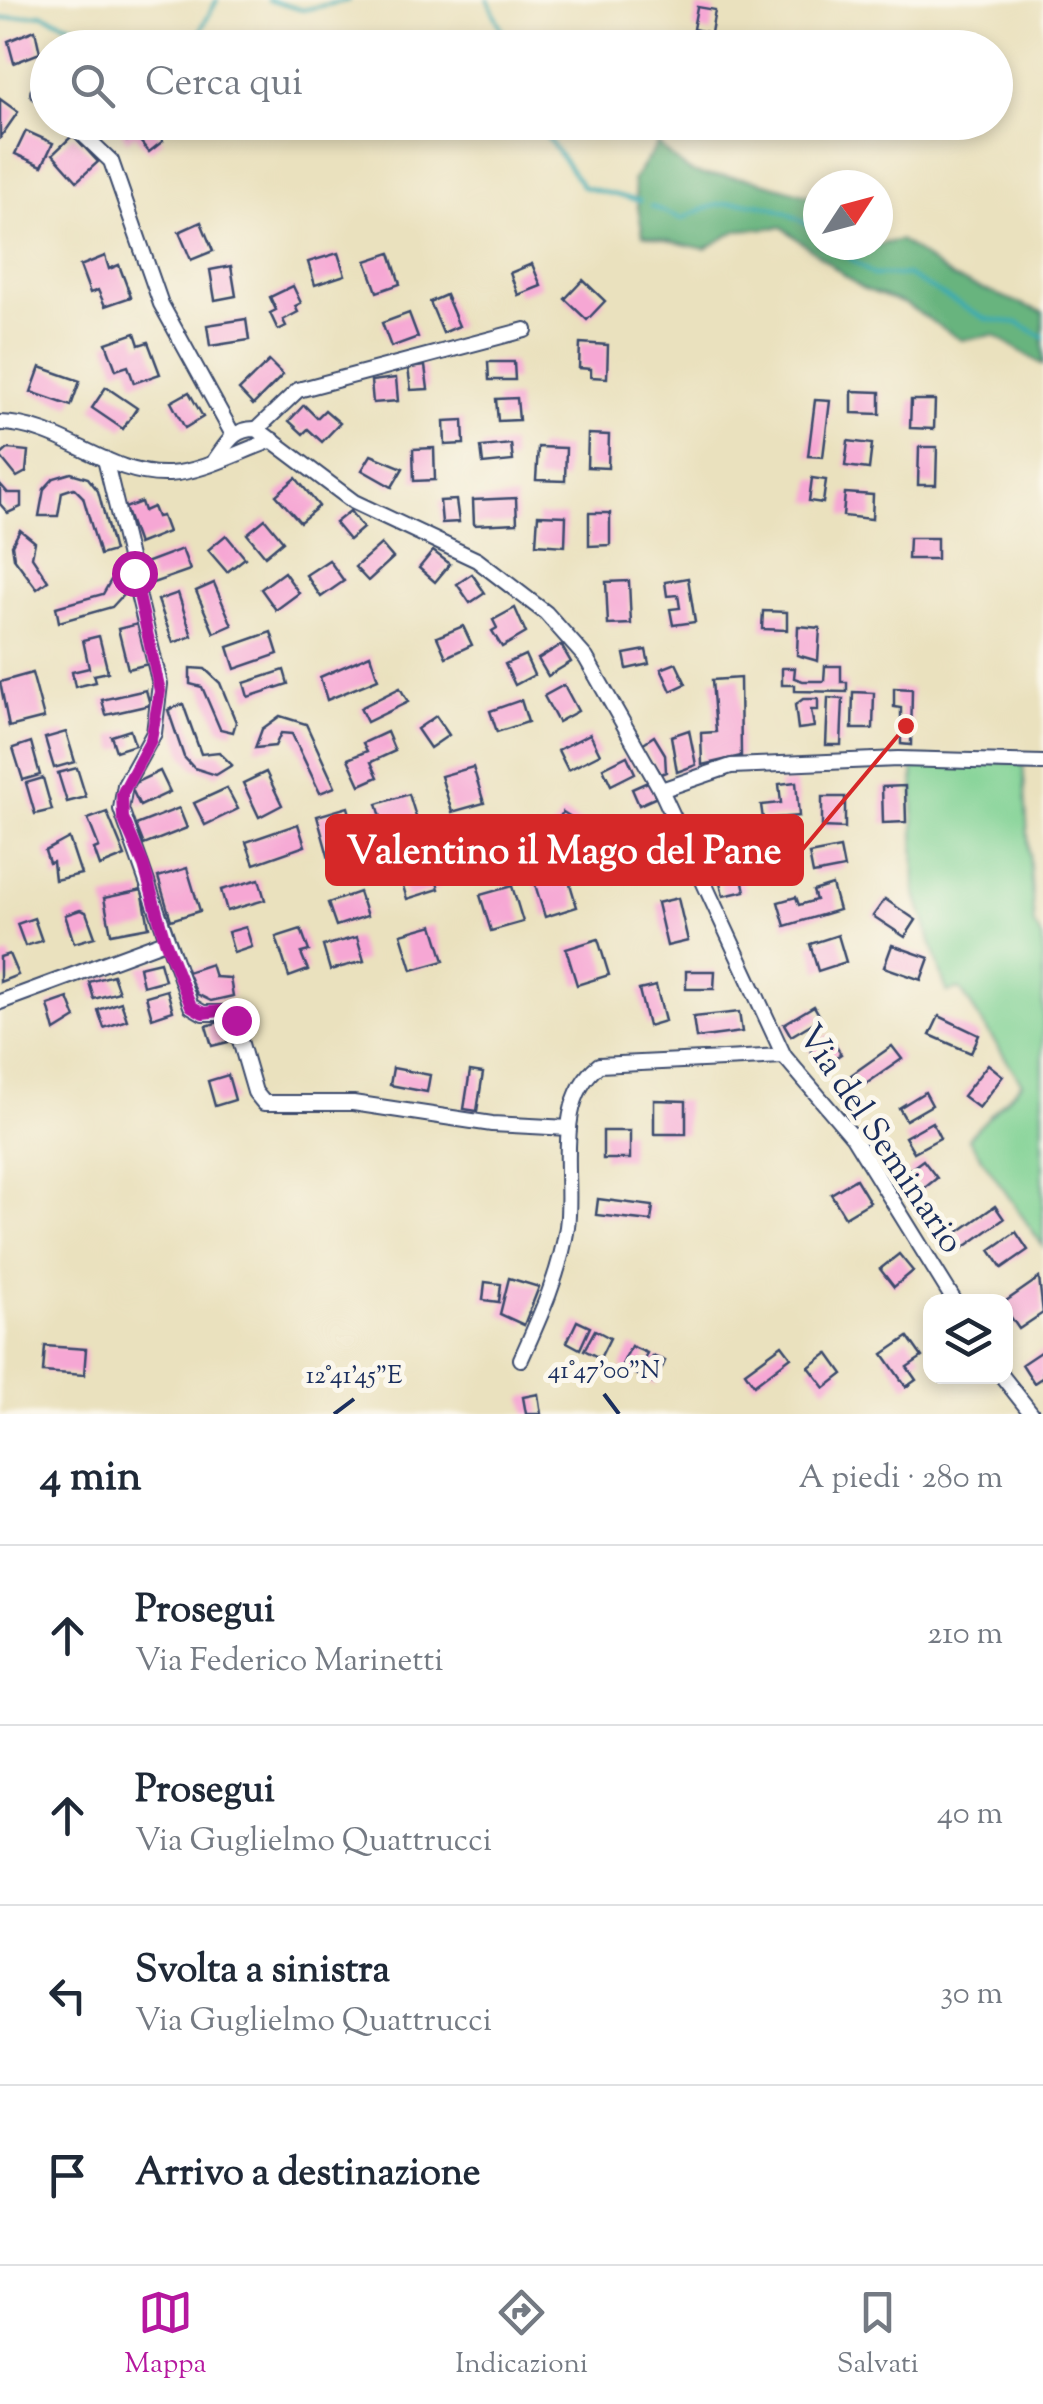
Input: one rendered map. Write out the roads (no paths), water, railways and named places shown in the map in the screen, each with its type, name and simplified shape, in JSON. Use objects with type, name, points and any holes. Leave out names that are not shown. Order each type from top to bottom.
[{"type":"street","points":[[89,140],[111,161],[161,304],[233,435]]},
{"type":"street","points":[[215,460],[233,435],[242,428],[257,429],[298,390],[525,330]]},
{"type":"street","points":[[0,423],[38,428],[105,459],[164,474],[192,470],[272,440]]},
{"type":"street","name":"Via del Seminario","points":[[257,429],[354,502],[477,560],[546,613],[586,658],[662,790],[784,1056],[854,1137],[950,1294]]},
{"type":"street","points":[[105,459],[160,684],[154,733],[125,785],[121,809],[144,866],[165,941],[194,1010],[228,1010],[235,1016],[255,1092],[264,1103],[353,1103],[492,1124],[569,1128]]},
{"type":"street","points":[[662,790],[731,766],[898,759],[1043,764]]},
{"type":"street","points":[[0,1002],[165,941]]},
{"type":"street","points":[[522,1359],[552,1284],[567,1226],[569,1128],[577,1093],[599,1065],[784,1056]]},
{"type":"street","points":[[1008,1384],[1032,1414]]},
{"type":"waterway","points":[[201,30],[217,0]]},
{"type":"waterway","points":[[268,0],[303,10],[349,0]]},
{"type":"waterway","points":[[488,0],[502,30]]},
{"type":"waterway","points":[[0,19],[41,14],[84,30]]},
{"type":"waterway","points":[[549,140],[583,187],[640,201]]},
{"type":"waterway","points":[[651,206],[682,219],[717,205],[752,204],[786,213],[803,223]]},
{"type":"waterway","points":[[852,260],[873,275],[907,275],[986,319],[1018,323],[1043,337]]},
{"type":"place","name":"Valentino il Mago del Pane","points":[[906,726]]}]
